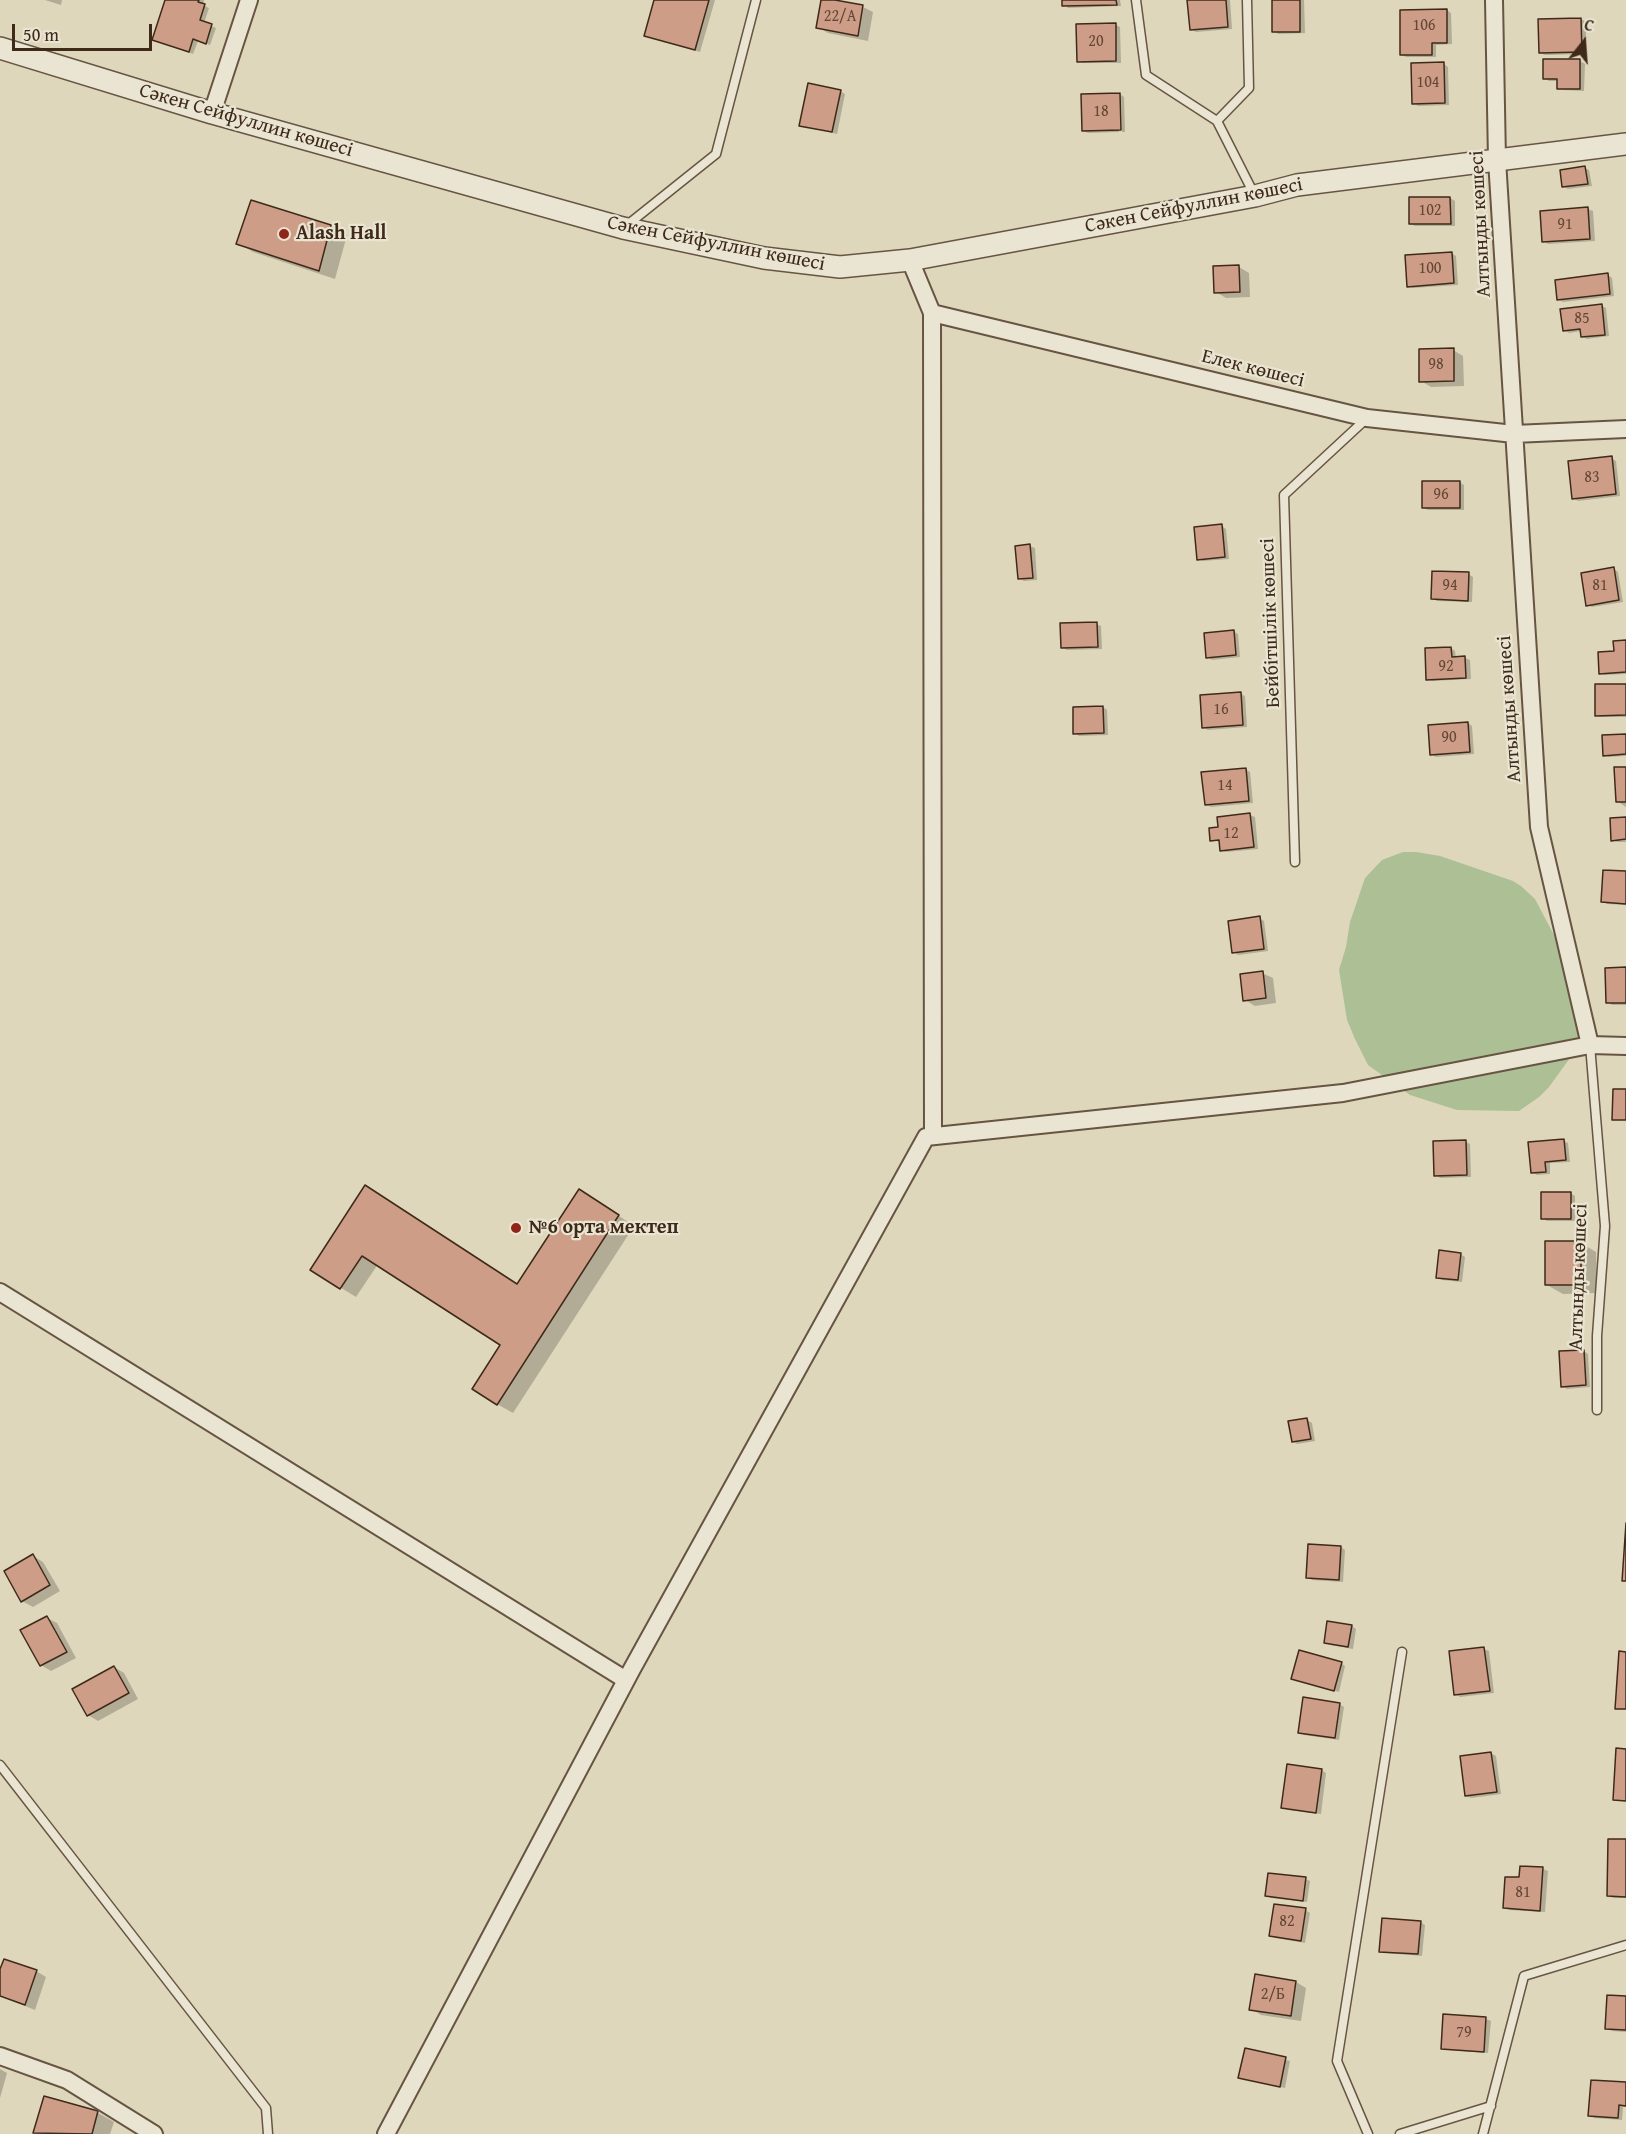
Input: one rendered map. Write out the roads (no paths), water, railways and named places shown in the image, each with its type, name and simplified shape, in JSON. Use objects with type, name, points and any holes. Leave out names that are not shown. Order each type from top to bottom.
[{"type":"street","points":[[212,112],[249,0]]},
{"type":"street","name":"Алтынды көшесі","points":[[1494,0],[1497,160],[1539,827],[1590,1046]]},
{"type":"street","name":"Сәкен Сейфуллин көшесі","points":[[0,48],[212,112],[623,228],[764,258],[840,267],[910,260],[1255,196],[1297,185],[1626,144]]},
{"type":"street","points":[[910,260],[932,312],[933,1136]]},
{"type":"street","name":"Елек көшесі","points":[[932,312],[1366,418],[1514,434],[1626,429]]},
{"type":"street","points":[[386,2134],[626,1680],[926,1137],[1343,1093],[1590,1046],[1626,1046]]},
{"type":"street","points":[[0,1292],[626,1680]]},
{"type":"street","points":[[0,2056],[67,2080],[154,2134]]},
{"type":"lane","points":[[623,228],[716,154],[756,0]]},
{"type":"lane","points":[[1136,0],[1146,75],[1217,121],[1255,196]]},
{"type":"lane","points":[[1217,121],[1250,88],[1247,0]]},
{"type":"lane","name":"Бейбітшілік көшесі","points":[[1295,862],[1284,495],[1366,418]]},
{"type":"lane","name":"Алтынды көшесі","points":[[1590,1046],[1605,1226],[1597,1336],[1597,1410]]},
{"type":"lane","points":[[1368,2134],[1337,2061],[1402,1652]]},
{"type":"lane","points":[[0,1766],[266,2108],[268,2134]]},
{"type":"lane","points":[[1484,2134],[1524,1976],[1626,1945]]},
{"type":"lane","points":[[1400,2134],[1491,2106]]},
{"type":"place","name":"Alash Hall","points":[[284,234]]},
{"type":"place","name":"№6 орта мектеп","points":[[516,1228]]}]
